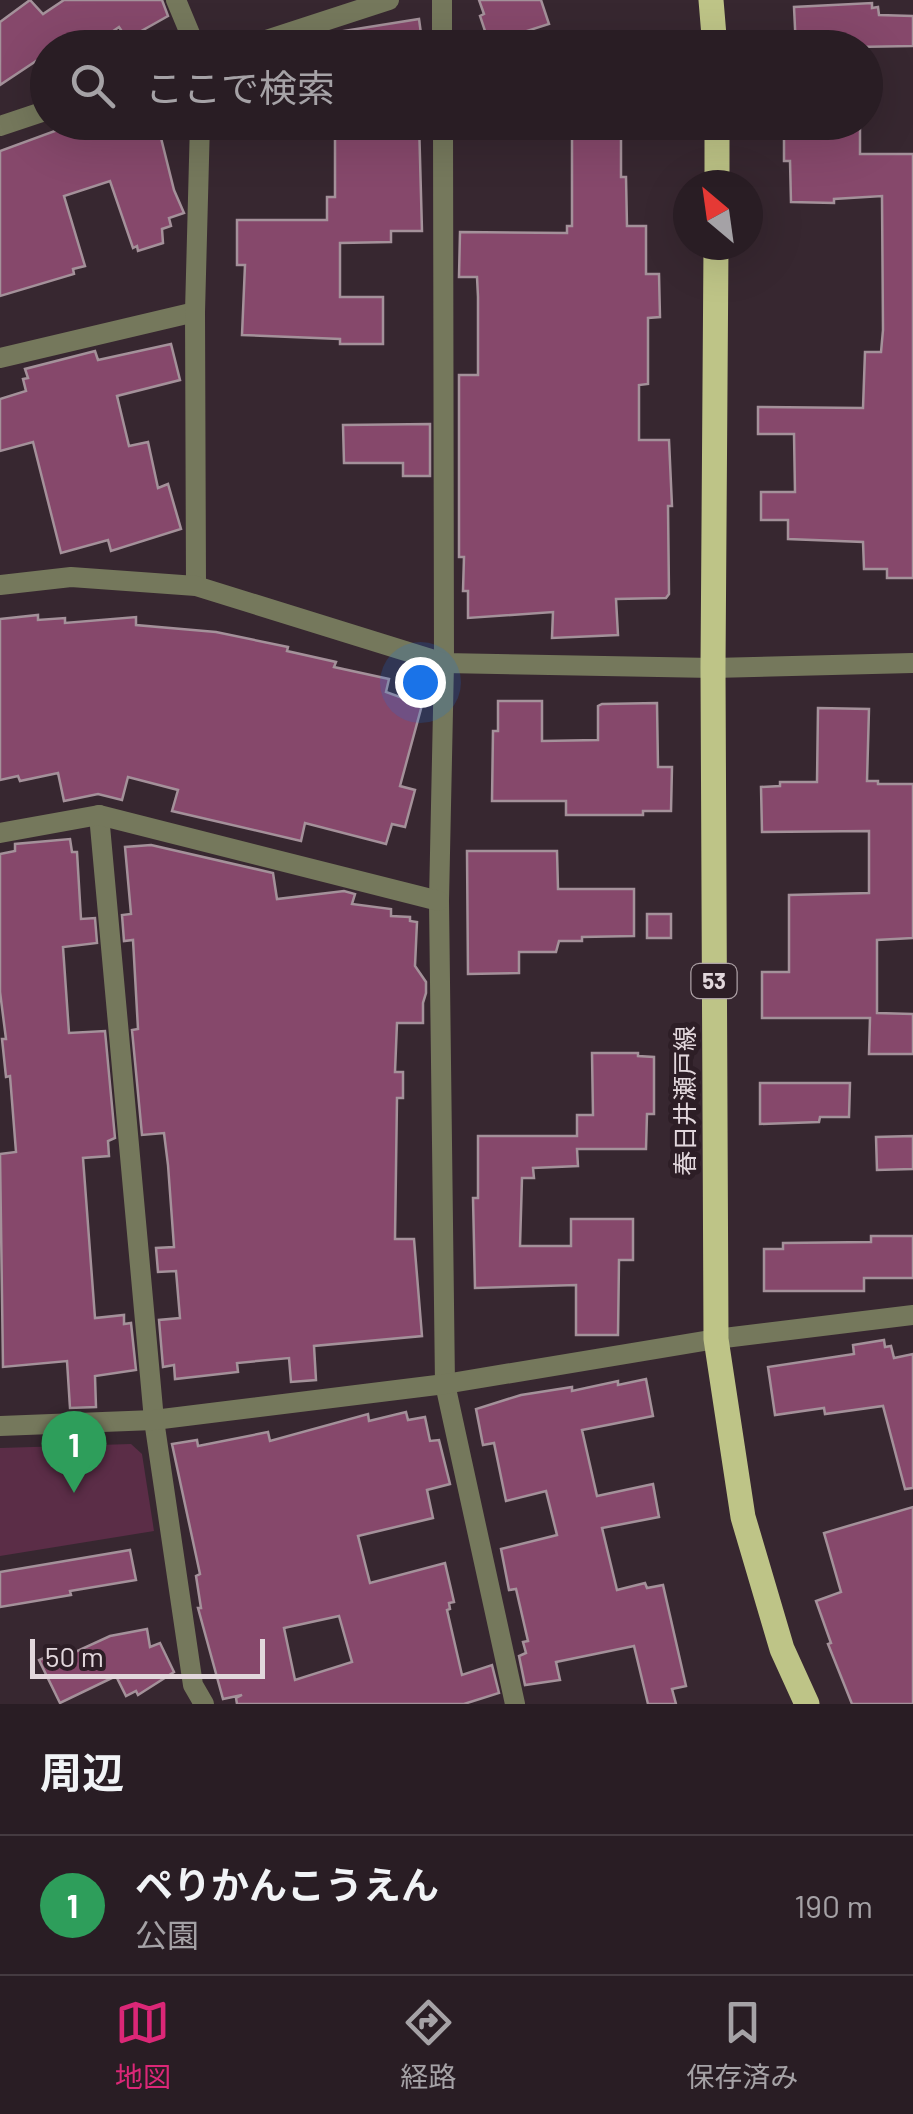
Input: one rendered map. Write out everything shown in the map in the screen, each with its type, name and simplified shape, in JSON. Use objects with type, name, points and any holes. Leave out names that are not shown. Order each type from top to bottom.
[{"type":"main road","points":[[711,0],[714,30]]},
{"type":"main road","points":[[716,170],[717,140]]},
{"type":"main road","name":"春日井瀬戸線","points":[[716,260],[716,1339],[742,1517],[782,1649],[807,1704]]},
{"type":"street","points":[[176,0],[188,30]]},
{"type":"street","points":[[297,30],[389,0]]},
{"type":"street","points":[[442,0],[442,30]]},
{"type":"street","points":[[0,126],[30,116]]},
{"type":"street","points":[[196,586],[200,140]]},
{"type":"street","points":[[443,140],[444,663],[439,901],[445,1384],[514,1704]]},
{"type":"street","points":[[0,358],[196,312]]},
{"type":"street","points":[[0,585],[71,577],[196,586],[444,663],[713,668],[913,662]]},
{"type":"street","points":[[0,832],[99,815],[439,901]]},
{"type":"street","points":[[99,815],[154,1420],[193,1684],[204,1704]]},
{"type":"street","points":[[0,1426],[154,1420],[445,1384],[716,1339],[913,1315]]},
{"type":"shaded area","points":[[131,1444],[142,1454],[154,1531],[0,1556],[0,1448]]},
{"type":"building","points":[[30,0],[43,14],[64,0],[162,0],[168,16],[143,30],[30,30],[30,65],[0,85],[0,22]]},
{"type":"building","points":[[479,0],[541,0],[549,24],[530,30],[485,30],[480,16],[484,14]]},
{"type":"building","points":[[872,3],[872,8],[878,7],[879,15],[913,16],[913,46],[883,47],[883,30],[795,30],[794,7]]},
{"type":"building","points":[[419,19],[421,30],[350,30]]},
{"type":"building","points":[[30,140],[162,140],[184,213],[169,218],[171,226],[162,229],[163,243],[138,251],[137,246],[133,248],[110,181],[64,196],[85,266],[73,269],[74,274],[0,296],[0,151]]},
{"type":"building","points":[[335,140],[419,140],[422,231],[391,231],[391,242],[340,243],[340,297],[383,297],[383,344],[242,335],[245,265],[237,265],[237,220],[327,220],[327,197],[335,197]]},
{"type":"building","points":[[572,140],[621,140],[627,226],[646,226],[646,274],[659,274],[660,317],[648,318],[648,384],[639,385],[639,440],[669,440],[669,594],[666,598],[616,599],[618,635],[552,638],[553,612],[468,618],[468,591],[463,591],[464,557],[459,557],[459,375],[478,375],[478,297],[477,277],[459,277],[460,232],[567,233],[567,226],[572,226]]},
{"type":"building","points":[[784,140],[860,140],[860,154],[913,154],[913,578],[887,578],[887,569],[864,569],[863,542],[788,539],[788,520],[761,520],[761,492],[795,492],[794,434],[758,434],[758,407],[863,408],[865,352],[881,352],[883,330],[882,196],[834,199],[834,203],[791,202],[790,161],[784,161]]},
{"type":"building","points":[[171,344],[180,380],[117,396],[129,446],[148,442],[158,488],[168,484],[181,529],[111,551],[108,540],[61,553],[33,442],[0,451],[0,399],[26,391],[25,369],[95,351],[98,360]]},
{"type":"building","points":[[430,424],[430,476],[403,476],[403,463],[344,463],[343,425]]},
{"type":"building","points":[[38,615],[38,620],[65,618],[65,623],[136,617],[136,625],[216,632],[288,647],[287,651],[336,662],[334,667],[389,679],[386,692],[422,705],[400,786],[415,790],[405,827],[392,824],[386,844],[305,823],[301,841],[172,811],[178,790],[128,777],[122,800],[98,794],[64,801],[58,773],[20,781],[18,776],[0,780],[0,619]]},
{"type":"building","points":[[498,701],[542,701],[542,741],[598,740],[598,706],[657,703],[658,767],[672,767],[671,811],[566,815],[566,801],[492,801],[493,731],[498,731]]},
{"type":"building","points":[[818,708],[869,709],[867,781],[913,784],[913,938],[877,940],[877,1013],[913,1014],[913,1054],[869,1054],[870,1018],[762,1018],[762,972],[789,972],[789,895],[869,893],[869,831],[762,832],[761,787],[780,786],[780,782],[817,782]]},
{"type":"building","points":[[70,839],[72,852],[77,852],[81,919],[95,918],[97,943],[63,947],[69,1033],[105,1031],[115,1138],[108,1141],[109,1156],[83,1158],[95,1318],[124,1315],[124,1324],[131,1323],[136,1370],[95,1376],[96,1407],[70,1408],[67,1361],[3,1367],[0,1154],[16,1152],[10,1076],[6,1077],[2,1039],[6,1039],[0,992],[0,854],[15,851],[15,844]]},
{"type":"building","points":[[151,845],[273,873],[277,899],[344,891],[355,894],[352,904],[391,909],[391,916],[410,917],[410,921],[417,922],[415,966],[426,982],[426,993],[423,1023],[397,1023],[395,1072],[403,1072],[403,1098],[397,1098],[395,1239],[414,1239],[422,1336],[314,1346],[316,1380],[291,1382],[289,1358],[237,1363],[238,1372],[175,1379],[174,1365],[163,1367],[159,1320],[180,1318],[176,1271],[158,1272],[156,1248],[174,1247],[168,1165],[164,1133],[142,1135],[132,1030],[138,1029],[133,940],[124,941],[122,915],[131,914],[125,847]]},
{"type":"building","points":[[467,851],[557,851],[558,889],[634,889],[634,936],[559,941],[556,952],[519,952],[519,973],[468,974]]},
{"type":"building","points":[[647,914],[671,914],[671,938],[647,938]]},
{"type":"building","points":[[592,1053],[654,1057],[654,1114],[647,1114],[646,1149],[577,1149],[578,1166],[533,1168],[534,1178],[522,1178],[520,1246],[571,1246],[571,1219],[633,1219],[633,1260],[619,1260],[618,1335],[576,1335],[576,1285],[475,1288],[473,1198],[478,1198],[478,1136],[577,1136],[577,1115],[593,1115]]},
{"type":"building","points":[[760,1083],[850,1083],[849,1117],[760,1124]]},
{"type":"building","points":[[913,1136],[913,1169],[877,1170],[876,1137]]},
{"type":"building","points":[[871,1236],[913,1236],[913,1278],[864,1278],[864,1291],[764,1291],[764,1249],[783,1249],[783,1243],[871,1242]]},
{"type":"building","points":[[884,1340],[885,1347],[891,1346],[894,1358],[913,1354],[913,1488],[905,1489],[883,1406],[825,1414],[824,1408],[775,1415],[768,1367],[854,1354],[853,1345]]},
{"type":"building","points":[[646,1379],[653,1416],[582,1430],[597,1496],[653,1484],[659,1517],[602,1528],[617,1590],[645,1583],[647,1588],[663,1585],[686,1686],[672,1689],[676,1704],[648,1704],[634,1646],[556,1662],[560,1680],[525,1685],[519,1656],[526,1653],[523,1642],[528,1641],[516,1589],[509,1590],[501,1549],[557,1535],[546,1491],[506,1501],[494,1443],[483,1445],[476,1409],[521,1395]]},
{"type":"building","points":[[406,1412],[408,1420],[425,1417],[430,1441],[439,1440],[450,1484],[427,1490],[433,1518],[358,1536],[370,1583],[445,1563],[454,1602],[449,1603],[447,1610],[462,1675],[492,1665],[499,1693],[464,1704],[237,1704],[236,1698],[242,1695],[223,1699],[198,1608],[196,1576],[200,1574],[172,1444],[197,1440],[198,1446],[268,1432],[270,1441],[368,1414],[369,1421]],"holes":[[[339,1616],[352,1662],[295,1680],[284,1628]]]},
{"type":"building","points":[[913,1507],[913,1704],[852,1704],[816,1601],[841,1592],[824,1533]]},
{"type":"building","points":[[130,1550],[136,1580],[0,1607],[0,1572]]},
{"type":"building","points":[[147,1629],[150,1647],[160,1643],[174,1672],[138,1695],[136,1691],[126,1696],[116,1676],[60,1703],[39,1660],[67,1647],[71,1654],[110,1636]]},
{"type":"place","name":"ペりかんこうえん","points":[[74,1493]]}]
